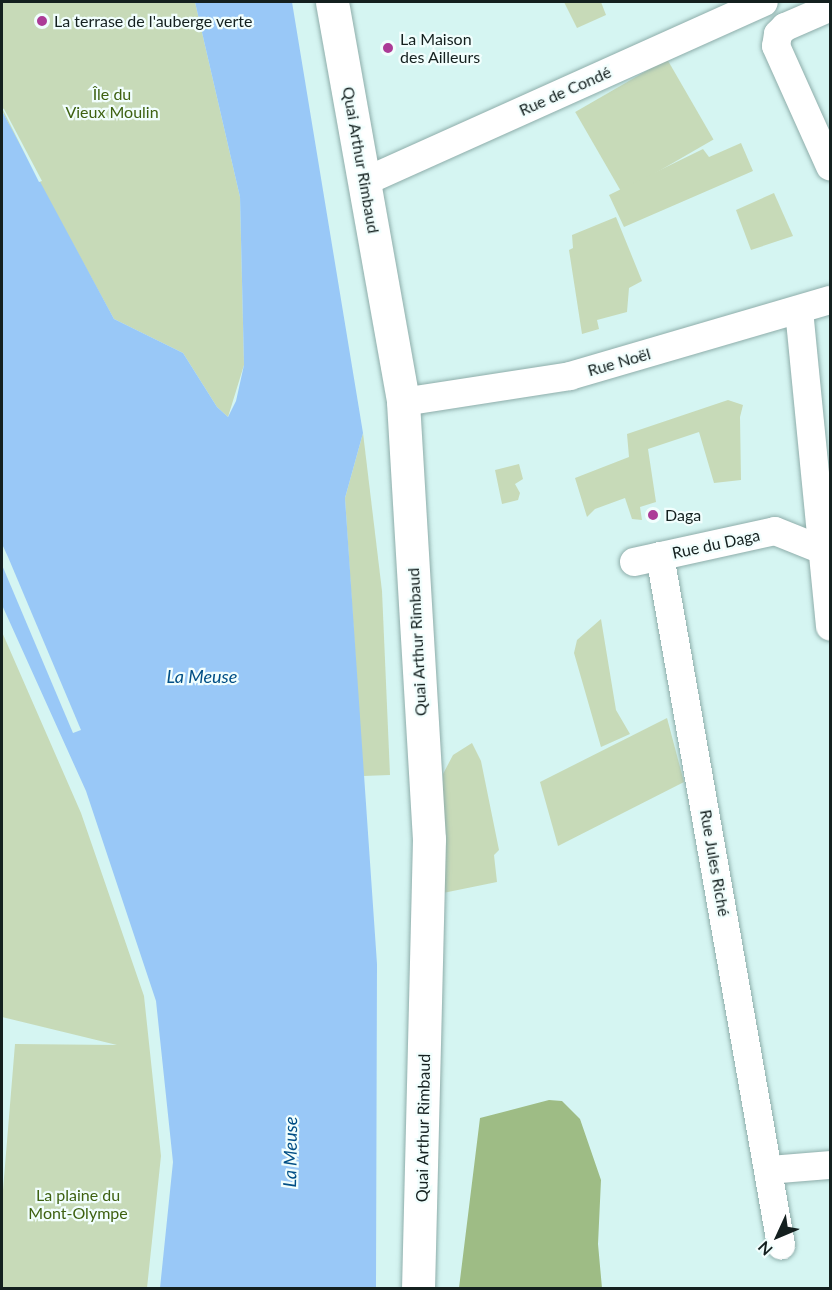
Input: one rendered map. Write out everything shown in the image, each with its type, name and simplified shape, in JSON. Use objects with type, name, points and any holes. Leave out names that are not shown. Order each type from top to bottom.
[{"type":"main road","name":"Quai Arthur Rimbaud","points":[[332,2],[366,181],[403,402],[429,839],[418,1288]]},
{"type":"street","name":"Rue de Condé","points":[[366,181],[764,2]]},
{"type":"street","points":[[828,7],[785,27],[778,34],[776,46],[831,166]]},
{"type":"street","name":"Rue Noël","points":[[403,402],[570,376],[831,300]]},
{"type":"street","points":[[799,310],[826,548],[831,626]]},
{"type":"street","name":"Rue du Daga","points":[[647,559],[775,531],[826,548]]},
{"type":"street","name":"Rue Jules Riché","points":[[647,559],[769,1170],[781,1245]]},
{"type":"street","points":[[769,1170],[831,1165]]},
{"type":"green space","name":"Île du Vieux Moulin","points":[[2,2],[195,2],[240,197],[244,365],[228,417],[217,407],[183,353],[114,319],[39,182],[2,111]]},
{"type":"green space","points":[[564,2],[601,2],[606,15],[577,28]]},
{"type":"green space","points":[[667,59],[714,140],[622,193],[575,112]]},
{"type":"green space","points":[[741,143],[753,171],[624,227],[609,195],[703,149],[709,157]]},
{"type":"green space","points":[[774,193],[793,236],[751,250],[736,210]]},
{"type":"green space","points":[[616,217],[642,281],[629,288],[627,312],[597,320],[599,329],[582,334],[569,250],[573,248],[572,235]]},
{"type":"green space","points":[[728,400],[743,405],[740,417],[741,480],[714,483],[699,432],[648,449],[656,502],[640,507],[642,520],[632,519],[625,498],[595,509],[587,517],[575,478],[629,457],[627,434]]},
{"type":"green space","points":[[363,433],[382,591],[390,775],[363,776],[345,498]]},
{"type":"green space","points":[[519,464],[523,479],[515,484],[520,493],[518,500],[502,504],[495,470]]},
{"type":"green space","points":[[601,619],[616,710],[630,734],[601,747],[574,653],[577,640]]},
{"type":"green space","name":"La plaine du Mont-Olympe","points":[[2,632],[81,813],[144,996],[161,1156],[147,1288],[2,1288],[2,1202],[15,1044],[117,1045],[2,1017]]},
{"type":"green space","points":[[667,718],[684,782],[558,846],[540,782]]},
{"type":"green space","points":[[472,743],[481,761],[499,850],[494,855],[497,882],[443,893],[443,774],[453,755]]},
{"type":"green space","points":[[549,1100],[562,1101],[580,1119],[601,1180],[598,1244],[602,1288],[459,1288],[480,1118]]},
{"type":"water","name":"La Meuse","points":[[195,2],[292,2],[363,433],[345,498],[377,964],[376,1288],[160,1288],[173,1162],[156,1001],[86,791],[2,605],[2,111],[114,319],[183,353],[217,407],[228,417],[236,401],[244,365],[240,197]]},
{"type":"pier","points":[[2,108],[4,109],[42,181],[39,182]]},
{"type":"pier","points":[[2,544],[81,730],[73,733],[2,565]]},
{"type":"place","name":"La terrase de l'auberge verte","points":[[42,21]]},
{"type":"place","name":"La Maison des Ailleurs","points":[[388,48]]},
{"type":"place","name":"Daga","points":[[653,515]]}]
